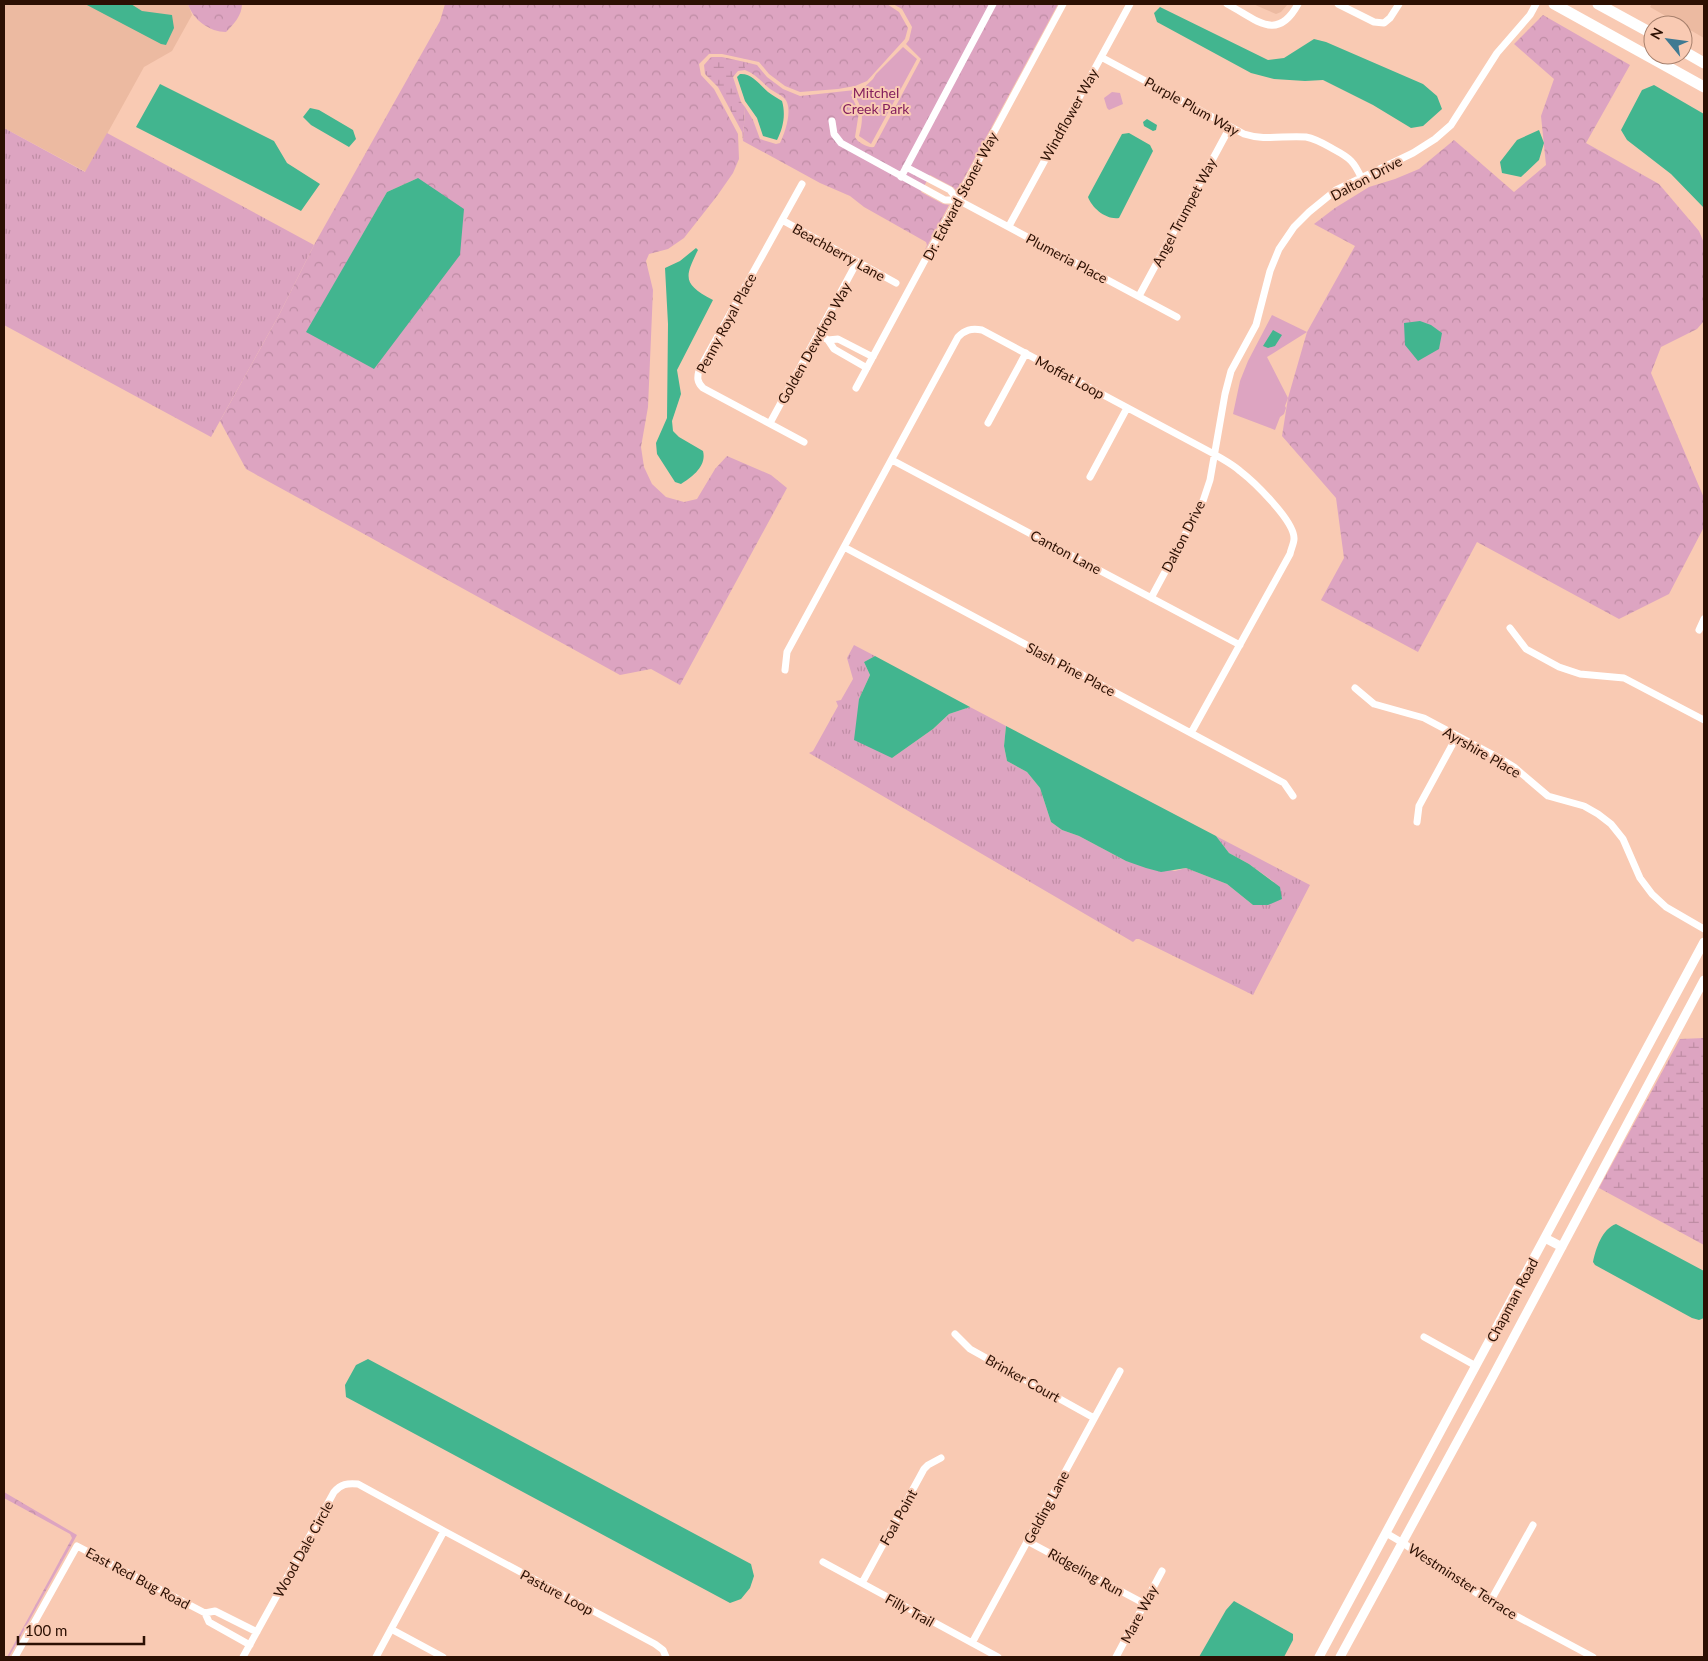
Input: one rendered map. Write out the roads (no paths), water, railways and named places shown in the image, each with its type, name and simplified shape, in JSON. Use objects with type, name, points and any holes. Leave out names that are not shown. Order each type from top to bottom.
[{"type":"main road","points":[[1554,4],[1704,87]]},
{"type":"main road","points":[[1598,4],[1643,29]]},
{"type":"main road","points":[[1693,57],[1704,63]]},
{"type":"street","points":[[901,176],[993,4]]},
{"type":"street","name":"Dr. Edward Stoner Way","points":[[856,388],[1062,4]]},
{"type":"street","name":"Windflower Way","points":[[1009,226],[1130,4]]},
{"type":"street","points":[[1227,4],[1266,25],[1276,26],[1292,15],[1298,4]]},
{"type":"street","points":[[1338,4],[1374,22],[1384,23],[1390,18],[1398,4]]},
{"type":"street","name":"Dalton Drive","points":[[1151,598],[1203,501],[1210,480],[1225,394],[1231,372],[1256,325],[1270,271],[1279,249],[1294,227],[1336,190],[1413,153],[1435,139],[1451,125],[1497,53],[1530,15],[1536,4]]},
{"type":"street","name":"Purple Plum Way","points":[[1101,57],[1230,127],[1255,138],[1306,137],[1316,140],[1349,158],[1354,163],[1361,177]]},
{"type":"street","points":[[832,121],[834,134],[841,144],[945,200],[958,200]]},
{"type":"street","name":"Angel Trumpet Way","points":[[1139,296],[1230,127]]},
{"type":"street","points":[[906,167],[950,190],[958,200]]},
{"type":"street","points":[[927,191],[933,181]]},
{"type":"street","name":"Penny Royal Place","points":[[802,184],[699,370],[697,377],[698,383],[703,388],[804,442]]},
{"type":"street","name":"Plumeria Place","points":[[958,200],[1177,317]]},
{"type":"street","name":"Beachberry Lane","points":[[782,220],[896,283]]},
{"type":"street","name":"Golden Dewdrop Way","points":[[770,423],[858,262]]},
{"type":"street","name":"Moffat Loop","points":[[785,670],[787,652],[958,337],[964,331],[982,330],[1214,454],[1239,470],[1262,490],[1290,526],[1294,538],[1290,554],[1191,733]]},
{"type":"street","points":[[818,334],[828,340],[838,352],[867,368]]},
{"type":"street","points":[[828,340],[838,339],[873,357]]},
{"type":"street","points":[[838,352],[843,341]]},
{"type":"street","points":[[847,357],[853,346]]},
{"type":"street","points":[[988,423],[1026,354]]},
{"type":"street","points":[[1090,477],[1127,408]]},
{"type":"street","name":"Canton Lane","points":[[892,460],[1240,645]]},
{"type":"street","name":"Slash Pine Place","points":[[844,547],[1284,783],[1293,796]]},
{"type":"street","points":[[1699,630],[1704,619]]},
{"type":"street","points":[[1510,628],[1526,649],[1559,667],[1580,674],[1624,678],[1704,720]]},
{"type":"street","name":"Ayrshire Place","points":[[1355,688],[1374,704],[1424,718],[1514,767],[1548,796],[1584,806],[1611,824],[1623,839],[1640,878],[1652,894],[1666,907],[1704,928]]},
{"type":"street","points":[[1417,822],[1419,806],[1457,736]]},
{"type":"street","name":"Chapman Road","points":[[1319,1657],[1704,942]]},
{"type":"street","name":"Chapman Road","points":[[1340,1657],[1403,1543],[1704,980]]},
{"type":"street","points":[[1545,1238],[1562,1247]]},
{"type":"street","name":"Brinker Court","points":[[955,1334],[970,1349],[1094,1418]]},
{"type":"street","points":[[1424,1337],[1476,1366]]},
{"type":"street","name":"Gelding Lane","points":[[972,1643],[1120,1371]]},
{"type":"street","name":"Foal Point","points":[[862,1583],[924,1469],[941,1458]]},
{"type":"street","name":"Wood Dale Circle","points":[[243,1657],[334,1492],[340,1486],[358,1484],[444,1531]]},
{"type":"street","points":[[1490,1602],[1533,1525]]},
{"type":"street","points":[[376,1657],[444,1531]]},
{"type":"street","name":"Pasture Loop","points":[[444,1531],[655,1644],[663,1650],[666,1657]]},
{"type":"street","name":"Westminster Terrace","points":[[1386,1533],[1490,1602],[1593,1657]]},
{"type":"street","name":"Ridgeling Run","points":[[1027,1541],[1145,1604]]},
{"type":"street","name":"East Red Bug Road","points":[[15,1657],[77,1546],[205,1613]]},
{"type":"street","name":"Filly Trail","points":[[822,1562],[998,1657]]},
{"type":"street","name":"Mare Way","points":[[1116,1657],[1162,1571]]},
{"type":"street","points":[[250,1645],[209,1622],[205,1613],[215,1611],[257,1632]]},
{"type":"street","points":[[226,1631],[232,1620]]},
{"type":"street","points":[[391,1629],[443,1657]]},
{"type":"park label","name":"Mitchel Creek Park","points":[[876,100]]}]
